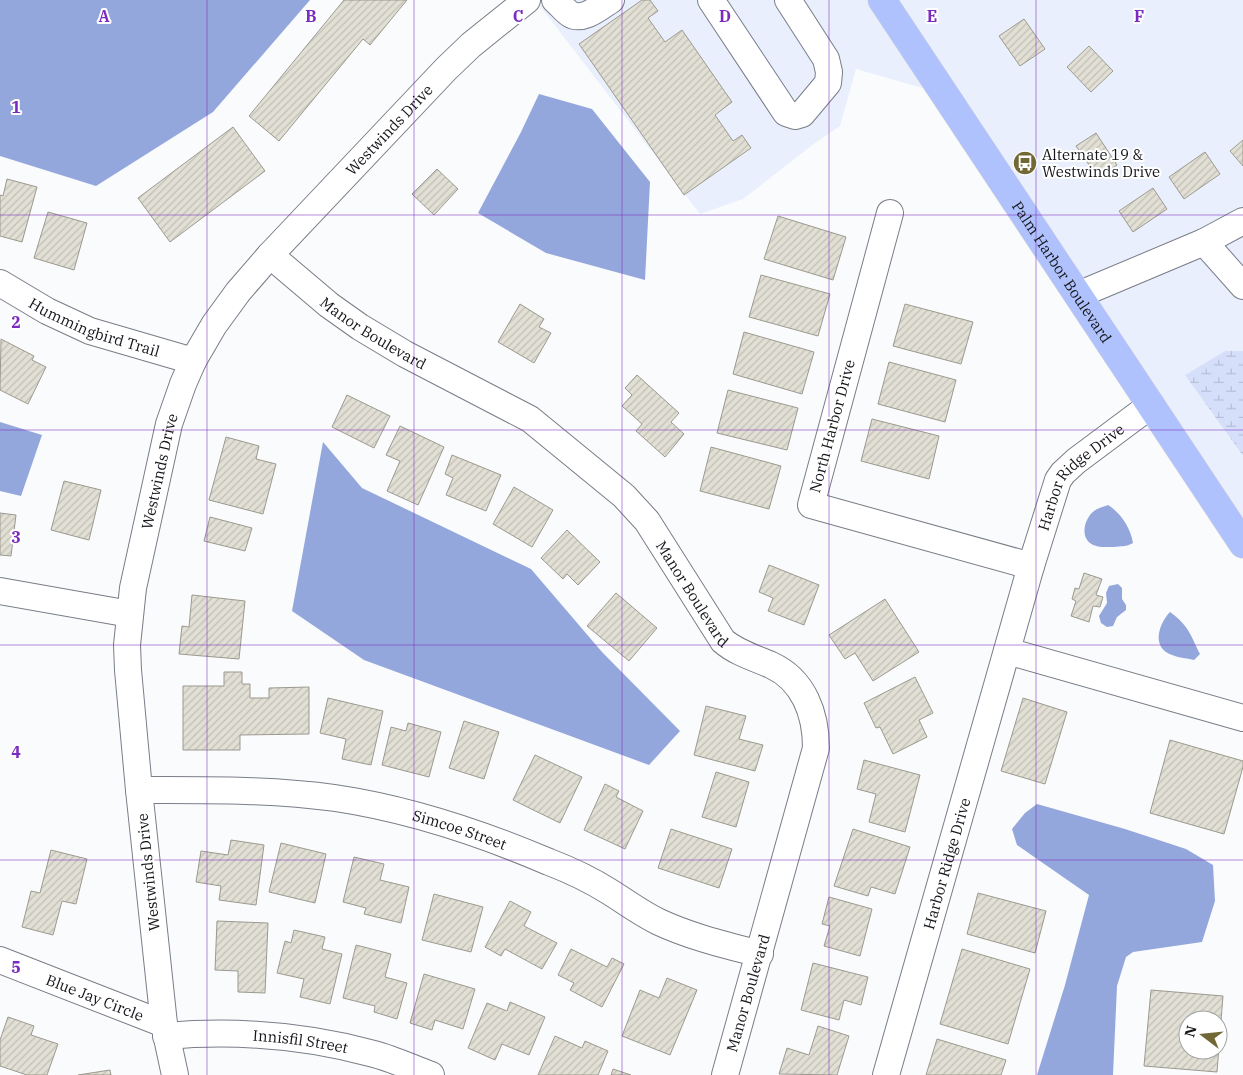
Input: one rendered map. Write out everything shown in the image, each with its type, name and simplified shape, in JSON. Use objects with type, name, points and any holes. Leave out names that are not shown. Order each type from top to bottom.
[{"type":"main road","name":"Palm Harbor Boulevard","points":[[882,0],[1243,544]]},
{"type":"street","name":"Westwinds Drive","points":[[175,1075],[165,1030],[128,670],[133,588],[163,446],[178,398],[193,362],[214,325],[270,255],[446,69],[471,45],[527,0]]},
{"type":"street","points":[[555,0],[570,15],[578,16],[588,14],[610,0]]},
{"type":"street","points":[[711,0],[786,113],[795,116],[802,114],[828,83],[829,72],[826,60],[791,1]]},
{"type":"street","name":"North Harbor Drive","points":[[890,213],[811,505],[1031,566]]},
{"type":"street","points":[[1078,295],[1204,242],[1243,221]]},
{"type":"street","points":[[1204,242],[1243,286]]},
{"type":"street","name":"Manor Boulevard","points":[[270,255],[329,305],[360,327],[405,354],[530,419],[610,484],[648,520],[723,641],[731,648],[783,671],[804,696],[811,710],[816,730],[816,748],[725,1075]]},
{"type":"street","name":"Hummingbird Trail","points":[[0,282],[47,310],[90,331],[193,362]]},
{"type":"street","name":"Harbor Ridge Drive","points":[[886,1075],[1006,651],[1058,480],[1063,473],[1151,404]]},
{"type":"street","points":[[0,591],[130,614]]},
{"type":"street","points":[[1006,651],[1243,718]]},
{"type":"street","name":"Simcoe Street","points":[[139,790],[222,790],[296,794],[361,802],[419,816],[510,846],[557,865],[608,891],[658,922],[712,941],[760,954]]},
{"type":"street","name":"Blue Jay Circle","points":[[0,960],[165,1030]]},
{"type":"street","name":"Innisfil Street","points":[[165,1030],[274,1037],[342,1046],[377,1054],[431,1075]]},
{"type":"shaded area","points":[[548,0],[868,0],[926,89],[856,69],[840,126],[743,199],[700,214],[540,6]]},
{"type":"shaded area","points":[[897,0],[1243,0],[1243,351],[1225,351],[1185,375],[1243,456],[1243,521],[1167,408],[1169,406],[1161,398]]},
{"type":"green space","points":[[1225,351],[1243,351],[1243,456],[1185,375]]},
{"type":"water","points":[[0,0],[310,0],[213,112],[96,186],[0,156]]},
{"type":"water","points":[[539,94],[592,109],[650,182],[645,280],[546,253],[478,213]]},
{"type":"water","points":[[0,422],[42,435],[21,496],[0,491]]},
{"type":"water","points":[[323,442],[362,488],[531,569],[602,652],[680,731],[649,765],[364,660],[292,611]]},
{"type":"water","points":[[1108,505],[1125,522],[1133,543],[1123,546],[1101,547],[1093,545],[1087,540],[1084,531],[1088,518],[1096,510]]},
{"type":"water","points":[[1118,584],[1122,588],[1122,599],[1126,605],[1126,610],[1117,617],[1113,626],[1107,627],[1101,623],[1099,616],[1107,603],[1106,593],[1109,586]]},
{"type":"water","points":[[1170,612],[1185,626],[1200,654],[1194,660],[1172,655],[1166,652],[1159,643],[1161,626]]},
{"type":"water","points":[[1037,804],[1125,829],[1186,849],[1213,865],[1215,901],[1202,942],[1133,952],[1126,957],[1117,986],[1113,1075],[1037,1075],[1065,985],[1089,895],[1017,845],[1012,829],[1025,813]]},
{"type":"building","points":[[344,0],[407,0],[370,45],[363,39],[279,141],[249,116]]},
{"type":"building","points":[[642,0],[650,0],[658,11],[648,18],[665,42],[682,30],[732,102],[715,115],[733,141],[742,135],[751,148],[684,195],[579,44]]},
{"type":"building","points":[[1024,19],[1045,49],[1020,66],[999,36]]},
{"type":"building","points":[[1089,46],[1113,71],[1091,92],[1067,67]]},
{"type":"building","points":[[233,127],[265,171],[170,242],[138,198]]},
{"type":"building","points":[[1096,133],[1117,165],[1098,178],[1076,146]]},
{"type":"building","points":[[1243,140],[1243,166],[1230,151]]},
{"type":"building","points":[[1205,152],[1220,174],[1184,199],[1169,177]]},
{"type":"building","points":[[437,169],[458,189],[434,215],[412,194]]},
{"type":"building","points":[[7,179],[37,187],[22,242],[0,236],[0,195],[3,196]]},
{"type":"building","points":[[1153,188],[1167,209],[1133,232],[1119,211]]},
{"type":"building","points":[[48,212],[87,223],[74,270],[34,258]]},
{"type":"building","points":[[778,216],[846,237],[833,280],[764,259]]},
{"type":"building","points":[[761,275],[830,294],[818,336],[749,317]]},
{"type":"building","points":[[520,304],[544,319],[539,327],[551,333],[534,363],[498,342]]},
{"type":"building","points":[[905,304],[973,322],[961,364],[893,346]]},
{"type":"building","points":[[744,332],[814,352],[802,394],[733,374]]},
{"type":"building","points":[[1,339],[34,356],[32,360],[46,367],[28,404],[0,390]]},
{"type":"building","points":[[889,362],[956,380],[945,422],[878,404]]},
{"type":"building","points":[[637,375],[679,413],[671,422],[684,434],[665,457],[636,431],[642,424],[622,406],[632,395],[625,388]]},
{"type":"building","points":[[728,390],[798,408],[787,450],[717,433]]},
{"type":"building","points":[[347,395],[390,416],[374,448],[332,427]]},
{"type":"building","points":[[872,419],[939,436],[929,479],[861,461]]},
{"type":"building","points":[[400,426],[444,447],[418,505],[387,491],[400,461],[386,455]]},
{"type":"building","points":[[226,437],[259,446],[256,459],[276,464],[263,514],[209,500]]},
{"type":"building","points":[[711,447],[781,466],[769,509],[700,491]]},
{"type":"building","points":[[452,455],[501,475],[486,511],[446,495],[453,478],[445,474]]},
{"type":"building","points":[[64,481],[101,490],[89,540],[51,530]]},
{"type":"building","points":[[514,487],[553,510],[532,547],[493,524]]},
{"type":"building","points":[[0,513],[16,515],[11,556],[0,555]]},
{"type":"building","points":[[210,517],[252,528],[245,551],[204,541]]},
{"type":"building","points":[[567,530],[600,562],[578,585],[567,574],[563,579],[541,558]]},
{"type":"building","points":[[769,565],[819,585],[804,625],[768,611],[773,598],[759,592]]},
{"type":"building","points":[[1084,573],[1102,579],[1096,595],[1103,597],[1100,607],[1093,606],[1089,622],[1071,616],[1076,601],[1072,599],[1075,588],[1079,589]]},
{"type":"building","points":[[616,593],[657,628],[629,661],[587,626]]},
{"type":"building","points":[[192,595],[245,601],[239,659],[179,654],[182,626],[189,627]]},
{"type":"building","points":[[885,599],[919,652],[873,681],[855,653],[845,659],[829,635]]},
{"type":"building","points":[[224,672],[242,672],[242,684],[250,684],[250,698],[269,698],[269,688],[309,687],[309,734],[240,735],[240,750],[183,750],[183,686],[224,686]]},
{"type":"building","points":[[915,677],[933,713],[919,720],[927,737],[893,754],[880,727],[876,728],[864,703]]},
{"type":"building","points":[[328,698],[383,711],[371,765],[342,759],[346,739],[320,733]]},
{"type":"building","points":[[1023,698],[1067,712],[1045,784],[1001,771]]},
{"type":"building","points":[[706,706],[746,716],[739,739],[763,745],[755,771],[694,755]]},
{"type":"building","points":[[464,721],[499,732],[484,779],[449,768]]},
{"type":"building","points":[[408,723],[441,732],[429,777],[382,765],[391,727],[406,731]]},
{"type":"building","points":[[1170,740],[1243,761],[1243,767],[1224,834],[1150,813]]},
{"type":"building","points":[[535,755],[582,777],[560,823],[513,800]]},
{"type":"building","points":[[864,760],[920,775],[905,832],[869,822],[876,794],[857,789]]},
{"type":"building","points":[[716,772],[749,782],[736,827],[702,817]]},
{"type":"building","points":[[605,784],[619,791],[616,797],[643,811],[625,849],[584,830]]},
{"type":"building","points":[[671,829],[732,849],[719,888],[658,868]]},
{"type":"building","points":[[853,829],[910,847],[895,894],[871,887],[868,896],[834,886]]},
{"type":"building","points":[[231,840],[264,845],[256,905],[219,900],[221,886],[196,882],[201,851],[228,855]]},
{"type":"building","points":[[281,843],[326,854],[315,903],[269,892]]},
{"type":"building","points":[[51,850],[87,859],[76,904],[62,901],[53,935],[22,927],[31,891],[40,893]]},
{"type":"building","points":[[354,857],[384,864],[380,880],[409,887],[401,923],[364,914],[366,908],[343,902]]},
{"type":"building","points":[[978,893],[1046,911],[1035,953],[967,934]]},
{"type":"building","points":[[434,894],[483,907],[471,952],[422,940]]},
{"type":"building","points":[[829,897],[872,909],[860,956],[824,946],[830,926],[822,924]]},
{"type":"building","points":[[510,901],[531,912],[524,926],[557,943],[542,969],[505,949],[501,956],[485,947]]},
{"type":"building","points":[[217,921],[268,923],[265,993],[238,992],[238,971],[215,970]]},
{"type":"building","points":[[294,930],[325,937],[322,949],[342,954],[330,1004],[300,997],[304,979],[277,973],[285,941],[291,943]]},
{"type":"building","points":[[356,945],[391,954],[385,977],[407,983],[397,1019],[374,1012],[375,1006],[343,998]]},
{"type":"building","points":[[571,949],[607,967],[612,958],[624,964],[602,1007],[570,990],[574,983],[558,975]]},
{"type":"building","points":[[962,949],[1030,969],[1008,1044],[940,1024]]},
{"type":"building","points":[[813,963],[868,977],[861,1005],[844,1000],[839,1020],[801,1010]]},
{"type":"building","points":[[424,974],[475,989],[463,1029],[435,1020],[432,1030],[410,1023]]},
{"type":"building","points":[[667,978],[697,990],[670,1055],[622,1036],[640,990],[659,998]]},
{"type":"building","points":[[1151,990],[1223,996],[1222,1010],[1178,1010],[1178,1060],[1218,1060],[1217,1072],[1144,1066]]},
{"type":"building","points":[[510,1002],[545,1017],[529,1055],[502,1044],[495,1060],[468,1048],[487,1003],[507,1011]]},
{"type":"building","points":[[8,1017],[34,1026],[31,1035],[58,1044],[47,1075],[27,1075],[0,1066],[0,1040]]},
{"type":"building","points":[[818,1026],[849,1036],[837,1075],[779,1074],[787,1048],[809,1055]]},
{"type":"building","points":[[555,1036],[582,1048],[585,1041],[608,1051],[598,1075],[538,1075]]},
{"type":"building","points":[[937,1039],[1006,1060],[1001,1075],[926,1075]]},
{"type":"building","points":[[613,1069],[631,1075],[611,1075]]},
{"type":"building","points":[[110,1070],[111,1075],[78,1075]]},
{"type":"place","name":"Alternate 19 & Westwinds Drive","points":[[1025,163]]}]
